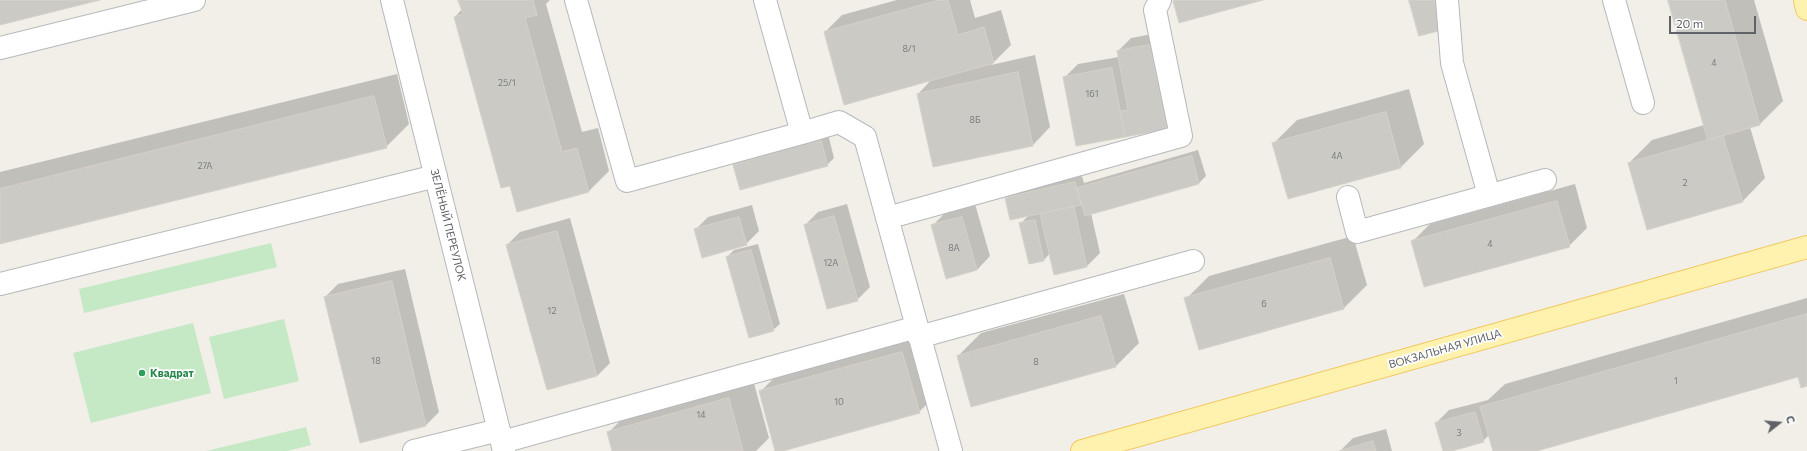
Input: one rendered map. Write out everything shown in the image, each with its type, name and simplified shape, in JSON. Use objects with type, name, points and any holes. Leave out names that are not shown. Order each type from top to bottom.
[{"type":"main road","points":[[1805,0],[1807,8]]},
{"type":"main road","name":"ВОКЗАЛЬНАЯ УЛИЦА","points":[[1082,451],[1807,247]]},
{"type":"street","points":[[0,48],[194,0]]},
{"type":"street","name":"ЗЕЛЁНЫЙ ПЕРЕУЛОК","points":[[392,0],[502,441]]},
{"type":"street","points":[[576,0],[627,181],[839,122],[864,137],[951,451]]},
{"type":"street","points":[[765,0],[802,133]]},
{"type":"street","points":[[887,218],[1181,136],[1155,10],[1160,0]]},
{"type":"street","points":[[1447,0],[1452,63],[1489,195]]},
{"type":"street","points":[[1614,0],[1643,104]]},
{"type":"street","points":[[0,284],[436,176]]},
{"type":"street","points":[[1348,197],[1357,232],[1545,180]]},
{"type":"street","points":[[414,451],[502,441],[1193,261]]},
{"type":"green space","points":[[271,243],[277,267],[84,313],[79,289]]},
{"type":"green space","points":[[284,319],[299,381],[224,399],[209,337]]},
{"type":"green space","name":"Квадрат","points":[[193,323],[211,393],[91,423],[73,353]]},
{"type":"green space","points":[[306,427],[311,445],[287,451],[206,451]]},
{"type":"building","points":[[0,0],[100,0],[0,25]]},
{"type":"building","points":[[458,0],[533,0],[537,15],[525,18],[562,152],[577,148],[589,192],[517,212],[510,186],[501,188],[454,17],[463,14]]},
{"type":"building","points":[[940,0],[948,0],[958,35],[984,27],[994,63],[844,105],[824,32]]},
{"type":"building","points":[[1263,0],[1179,23],[1173,1]]},
{"type":"building","points":[[1409,0],[1434,0],[1442,30],[1419,36]]},
{"type":"building","points":[[1668,0],[1725,0],[1760,125],[1708,140]]},
{"type":"building","points":[[1150,45],[1167,129],[1125,137],[1120,111],[1128,110],[1117,51]]},
{"type":"building","points":[[1112,68],[1125,137],[1076,146],[1063,77]]},
{"type":"building","points":[[1018,72],[1033,146],[933,167],[917,94]]},
{"type":"building","points":[[374,96],[387,148],[0,244],[0,189]]},
{"type":"building","points":[[1386,112],[1401,168],[1288,199],[1272,143]]},
{"type":"building","points":[[1723,136],[1743,202],[1647,230],[1628,163]]},
{"type":"building","points":[[821,140],[828,166],[740,190],[733,165]]},
{"type":"building","points":[[1192,156],[1199,184],[1085,216],[1077,188]]},
{"type":"building","points":[[1075,182],[1081,205],[1010,220],[1005,198]]},
{"type":"building","points":[[1557,201],[1570,247],[1424,287],[1411,241]]},
{"type":"building","points":[[1074,207],[1087,267],[1054,275],[1040,214]]},
{"type":"building","points":[[834,216],[858,301],[827,309],[804,225]]},
{"type":"building","points":[[739,217],[747,245],[702,258],[694,229]]},
{"type":"building","points":[[962,217],[977,270],[946,279],[931,225]]},
{"type":"building","points":[[1035,220],[1044,261],[1029,264],[1019,223]]},
{"type":"building","points":[[557,231],[597,376],[547,390],[506,245]]},
{"type":"building","points":[[751,250],[774,331],[749,338],[726,257]]},
{"type":"building","points":[[1330,258],[1344,309],[1199,350],[1184,298]]},
{"type":"building","points":[[392,281],[426,426],[360,443],[324,297]]},
{"type":"building","points":[[1807,314],[1807,386],[1801,388],[1798,377],[1537,451],[1493,451],[1480,407]]},
{"type":"building","points":[[1101,316],[1116,367],[971,407],[957,356]]},
{"type":"building","points":[[902,352],[920,413],[783,451],[775,451],[759,391]]},
{"type":"building","points":[[729,398],[743,451],[612,451],[607,432]]},
{"type":"building","points":[[1475,412],[1484,442],[1452,451],[1443,451],[1435,423]]},
{"type":"building","points":[[1373,441],[1376,451],[1339,451]]},
{"type":"place","name":"Квадрат","points":[[142,373]]}]
